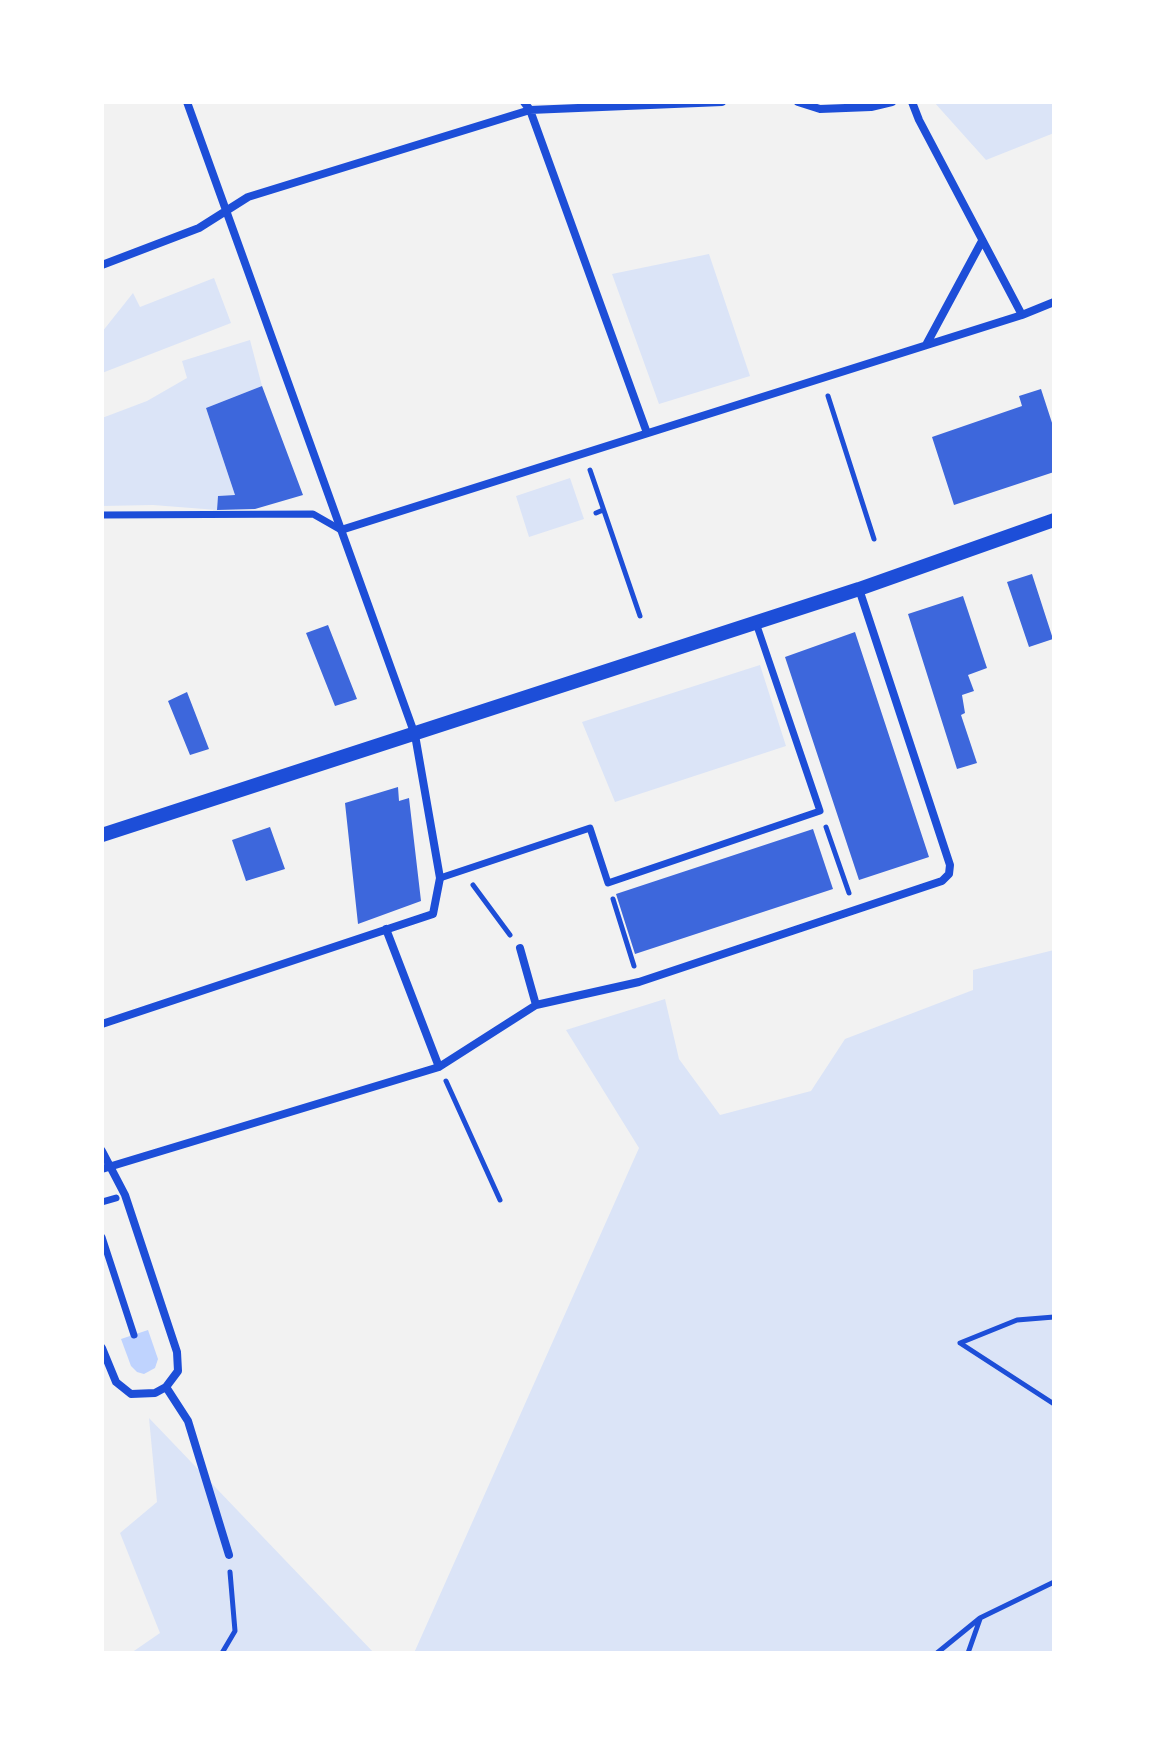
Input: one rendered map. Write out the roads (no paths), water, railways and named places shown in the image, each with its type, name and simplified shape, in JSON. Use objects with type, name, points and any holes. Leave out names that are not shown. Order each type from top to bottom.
[{"type":"street","points":[[102,1024],[433,914],[440,878],[415,735],[187,102]]},
{"type":"street","points":[[102,265],[199,228],[248,197],[527,106],[722,102]]},
{"type":"street","points":[[798,102],[820,109],[871,107],[892,102]]},
{"type":"street","points":[[912,102],[1022,315]]},
{"type":"street","points":[[527,106],[647,433]]},
{"type":"street","points":[[925,345],[982,241]]},
{"type":"street","points":[[102,515],[313,514],[341,530],[1022,315],[1054,302]]},
{"type":"street","points":[[102,835],[859,589],[1054,520]]},
{"type":"street","points":[[106,1168],[439,1067],[536,1005],[639,982],[942,881],[949,874],[950,865],[859,589]]},
{"type":"street","points":[[440,878],[590,828],[608,883],[820,811],[756,623]]},
{"type":"street","points":[[386,929],[439,1067]]},
{"type":"street","points":[[520,948],[536,1005]]},
{"type":"street","points":[[102,1151],[106,1168],[125,1195],[177,1352],[178,1371],[166,1387],[155,1393],[131,1394],[111,1373],[102,1348]]},
{"type":"street","points":[[102,1202],[116,1198]]},
{"type":"street","points":[[102,1237],[134,1335]]},
{"type":"street","points":[[166,1387],[188,1421],[229,1555]]},
{"type":"water","points":[[148,1330],[158,1359],[155,1368],[144,1374],[131,1366],[121,1339]]}]
